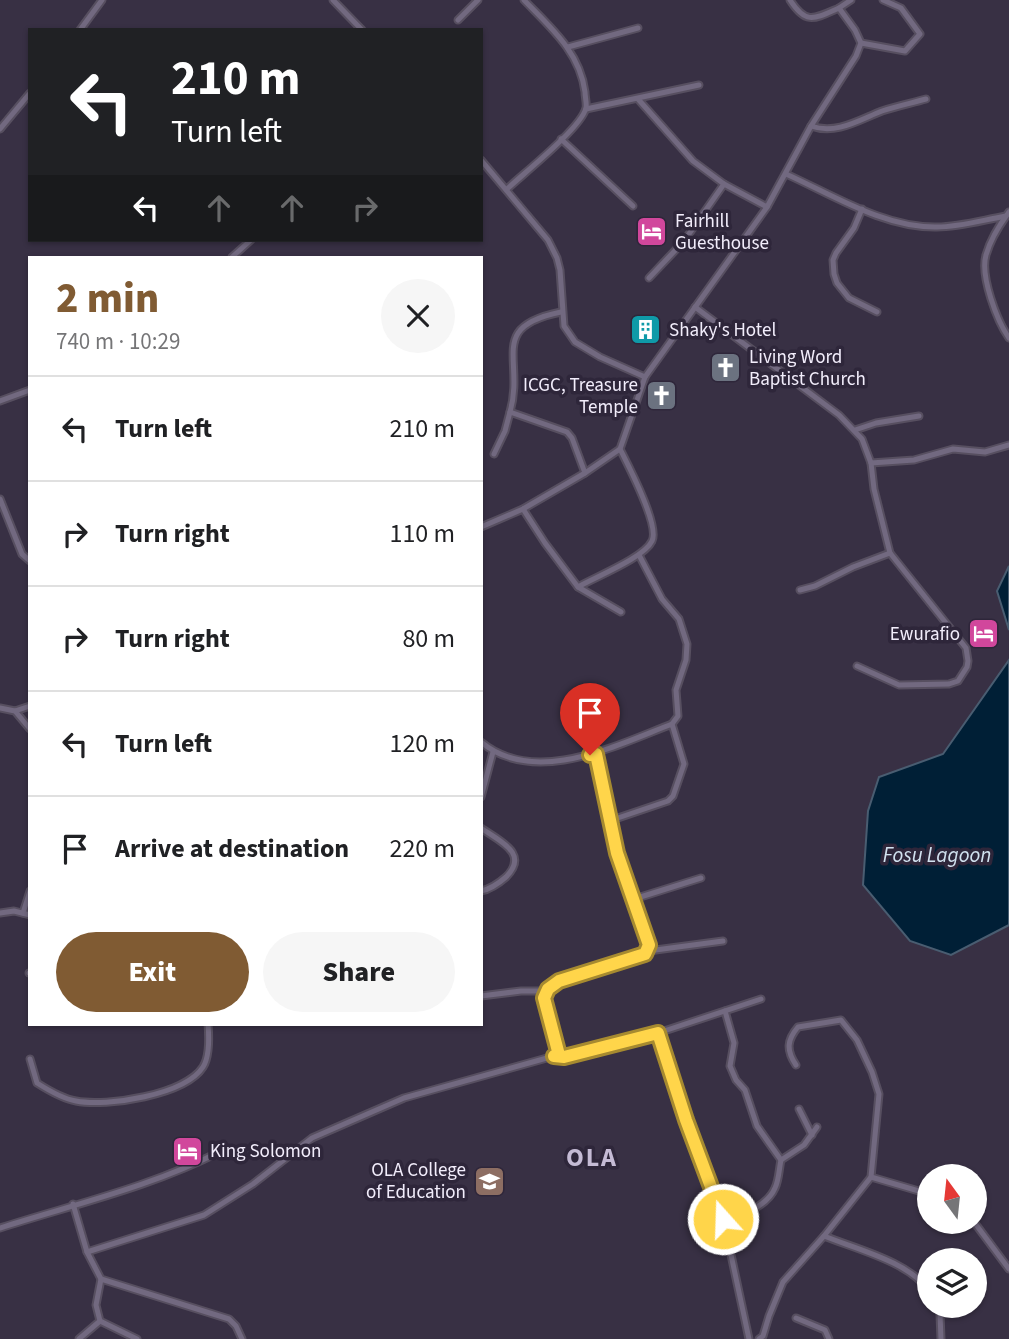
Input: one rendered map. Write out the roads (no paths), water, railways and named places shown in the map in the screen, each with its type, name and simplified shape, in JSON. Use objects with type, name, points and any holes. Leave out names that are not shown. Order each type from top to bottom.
[{"type":"street","points":[[81,28],[102,0]]},
{"type":"street","points":[[333,0],[360,28]]},
{"type":"street","points":[[458,20],[478,0]]},
{"type":"street","points":[[507,189],[576,124],[586,109],[583,80],[577,62],[568,47],[524,0]]},
{"type":"street","points":[[790,0],[801,16],[809,18],[822,16],[851,0]]},
{"type":"street","points":[[861,43],[905,51],[920,34],[901,8],[883,0]]},
{"type":"street","points":[[483,526],[523,509],[585,474],[620,449],[645,377],[767,207],[811,126],[856,56],[861,43],[839,8]]},
{"type":"street","points":[[568,47],[638,28]]},
{"type":"street","points":[[586,109],[699,85]]},
{"type":"street","points":[[0,129],[28,95]]},
{"type":"street","points":[[638,99],[693,160],[724,184],[767,207]]},
{"type":"street","points":[[811,126],[821,129],[838,128],[882,111],[926,99]]},
{"type":"street","points":[[561,139],[633,205]]},
{"type":"street","points":[[483,162],[548,240],[557,258],[564,326],[575,342],[600,357],[645,377]]},
{"type":"street","points":[[786,174],[862,209],[908,226],[936,228],[1007,214]]},
{"type":"street","points":[[649,278],[684,240],[724,184]]},
{"type":"street","points":[[862,209],[854,228],[836,253],[834,274],[837,283],[849,298],[877,312]]},
{"type":"street","points":[[1007,214],[985,258],[985,273],[999,319],[1009,338]]},
{"type":"street","points":[[240,242],[244,246]]},
{"type":"street","points":[[233,256],[249,242]]},
{"type":"street","points":[[695,307],[839,415],[862,439],[871,463],[874,489],[890,553],[966,648],[968,661],[958,681],[949,684],[899,685],[857,666]]},
{"type":"street","points":[[494,454],[510,412],[515,381],[513,346],[517,332],[541,316],[561,312]]},
{"type":"street","points":[[0,401],[28,391]]},
{"type":"street","points":[[510,412],[567,432],[572,438],[585,474]]},
{"type":"street","points":[[855,430],[876,423],[919,416]]},
{"type":"street","points":[[871,463],[914,460],[953,449],[985,452],[1009,445]]},
{"type":"street","points":[[578,587],[639,555],[652,541],[653,533],[644,500],[620,449]]},
{"type":"street","points":[[0,499],[22,554],[28,559]]},
{"type":"street","points":[[523,509],[578,587],[621,612]]},
{"type":"street","points":[[800,590],[890,553]]},
{"type":"street","points":[[483,744],[493,752],[527,761],[550,762],[596,754],[672,724],[678,716],[676,690],[686,660],[687,645],[679,619],[662,598],[639,555]]},
{"type":"street","points":[[0,708],[15,710],[28,707]]},
{"type":"street","points":[[15,710],[28,726]]},
{"type":"street","points":[[609,821],[668,801],[673,796],[684,764],[672,724]]},
{"type":"street","points":[[483,790],[493,752]]},
{"type":"street","points":[[87,1252],[204,1215],[253,1184],[312,1138],[404,1098],[559,1055],[544,998],[546,991],[559,981],[645,954],[649,945],[617,853],[596,754]]},
{"type":"street","points":[[483,829],[516,857],[511,872],[498,884],[483,890]]},
{"type":"street","points":[[634,899],[701,878]]},
{"type":"street","points":[[0,913],[14,911],[26,914]]},
{"type":"street","points":[[648,950],[723,941]]},
{"type":"street","points":[[483,996],[546,991]]},
{"type":"street","points":[[554,1056],[564,1057],[658,1033],[761,999]]},
{"type":"street","points":[[725,1011],[734,1043],[730,1066],[736,1080],[745,1090],[757,1126],[781,1160]]},
{"type":"street","points":[[759,1339],[764,1335],[783,1282],[871,1177],[879,1094],[857,1040],[841,1020],[798,1027],[791,1035],[789,1044],[790,1056],[796,1065]]},
{"type":"street","points":[[30,1059],[37,1083],[70,1099],[90,1102],[146,1096],[186,1081],[203,1067],[207,1054],[208,1026]]},
{"type":"street","points":[[658,1033],[686,1120],[724,1222],[750,1339]]},
{"type":"street","points":[[799,1110],[813,1135]]},
{"type":"street","points":[[724,1222],[751,1210],[768,1198],[776,1186],[781,1160],[804,1145],[817,1127]]},
{"type":"street","points":[[0,1228],[73,1204],[146,1185],[221,1151]]},
{"type":"street","points":[[871,1177],[917,1191]]},
{"type":"street","points":[[73,1204],[87,1252],[101,1279],[96,1305],[100,1321]]},
{"type":"street","points":[[983,1234],[1009,1269]]},
{"type":"street","points":[[824,1236],[882,1258],[917,1279]]},
{"type":"street","points":[[101,1279],[229,1319],[242,1339]]},
{"type":"street","points":[[796,1318],[825,1330],[829,1339]]},
{"type":"street","points":[[940,1318],[941,1339]]},
{"type":"street","points":[[79,1339],[100,1321]]},
{"type":"street","points":[[100,1321],[137,1339]]},
{"type":"water","points":[[1009,566],[1009,630],[997,591]]},
{"type":"water","name":"Fosu Lagoon","points":[[1009,660],[1009,925],[951,955],[910,941],[863,885],[868,811],[879,777],[943,754]]},
{"type":"place","name":"Fairhill Guesthouse","points":[[652,232]]},
{"type":"place","name":"Shaky's Hotel","points":[[646,330]]},
{"type":"place","name":"Living Word Baptist Church","points":[[726,368]]},
{"type":"place","name":"ICGC, Treasure Temple","points":[[661,396]]},
{"type":"place","name":"Ewurafio","points":[[983,634]]},
{"type":"place","name":"King Solomon","points":[[187,1151]]},
{"type":"place","name":"OLA College of Education","points":[[489,1181]]},
{"type":"district","name":"OLA","points":[[592,1157]]}]
